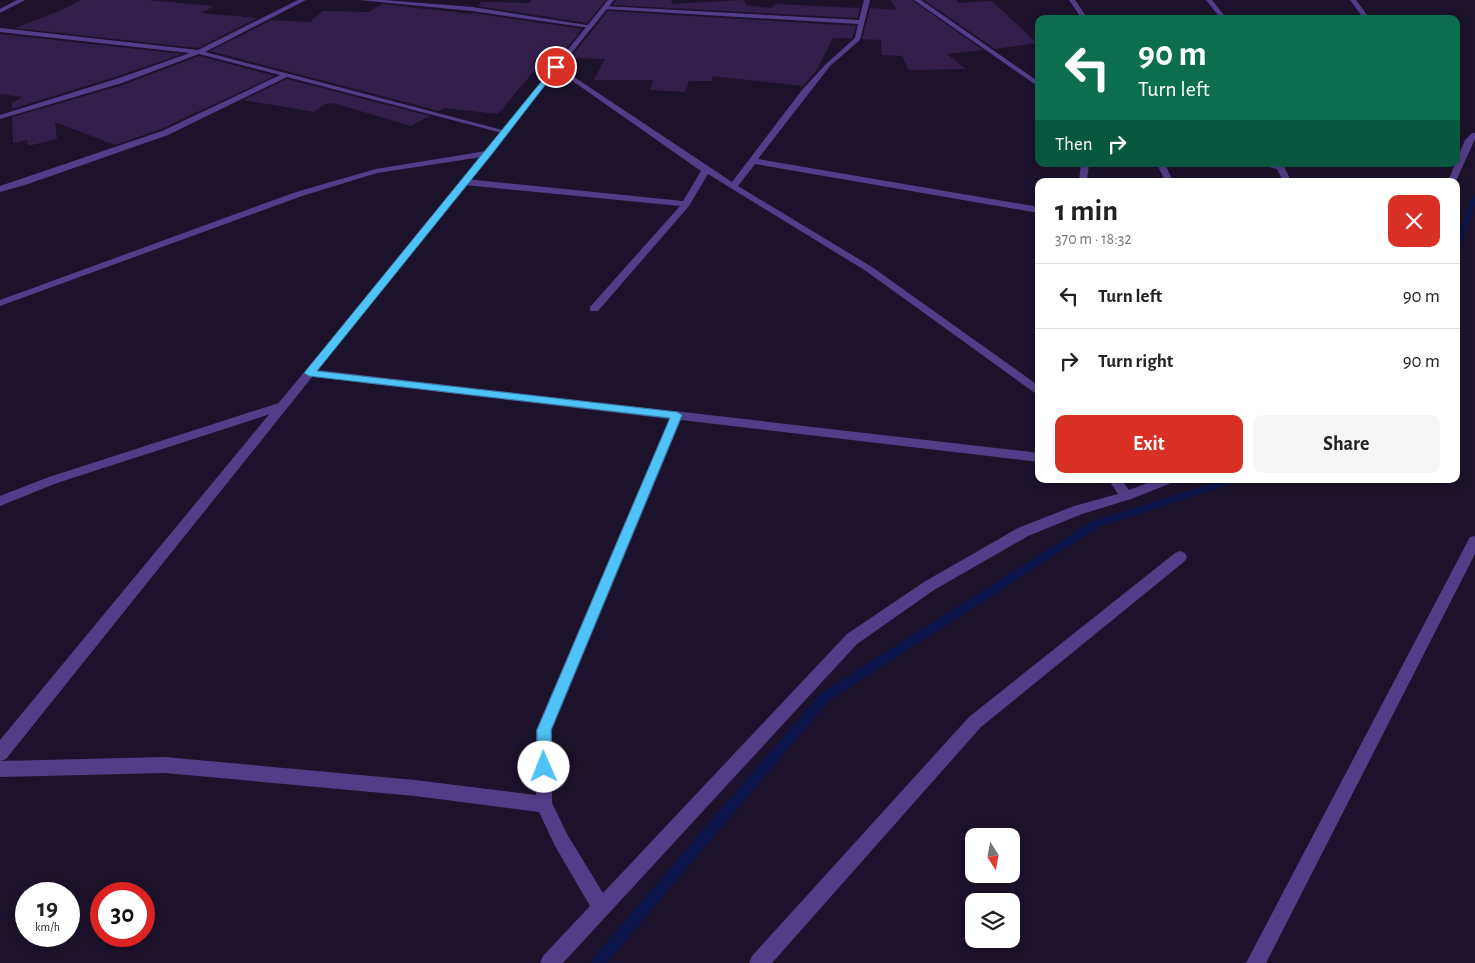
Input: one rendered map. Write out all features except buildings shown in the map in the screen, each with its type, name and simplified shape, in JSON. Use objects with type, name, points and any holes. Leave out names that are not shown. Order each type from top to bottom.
[{"type":"street","points":[[0,11],[22,0]]},
{"type":"street","points":[[0,118],[119,81],[199,52],[303,0]]},
{"type":"street","points":[[362,0],[472,9],[590,26]]},
{"type":"street","points":[[733,187],[805,92],[828,65],[858,39],[867,0]]},
{"type":"street","points":[[917,0],[1035,82]]},
{"type":"street","points":[[1072,0],[1082,15]]},
{"type":"street","points":[[1209,0],[1221,15]]},
{"type":"street","points":[[1353,0],[1365,15]]},
{"type":"street","points":[[0,753],[489,153],[608,3],[862,22]]},
{"type":"street","points":[[0,30],[199,52],[506,132]]},
{"type":"street","points":[[556,67],[706,170],[869,269],[1035,389]]},
{"type":"street","points":[[0,189],[165,133],[286,75]]},
{"type":"street","points":[[1460,162],[1469,140],[1475,135]]},
{"type":"street","points":[[0,303],[299,194],[376,171],[489,153]]},
{"type":"street","points":[[754,161],[1035,209]]},
{"type":"street","points":[[594,309],[686,204],[706,170]]},
{"type":"street","points":[[464,182],[686,204]]},
{"type":"street","points":[[309,373],[1035,458]]},
{"type":"street","points":[[0,501],[53,480],[282,406]]},
{"type":"street","points":[[601,907],[561,840],[544,804],[544,730],[677,415]]},
{"type":"street","points":[[1117,483],[1126,496]]},
{"type":"street","points":[[550,963],[852,639],[929,586],[1023,532],[1079,510],[1126,496],[1160,483]]},
{"type":"street","points":[[1256,963],[1475,540]]},
{"type":"street","points":[[759,963],[975,722],[1180,557]]},
{"type":"street","points":[[0,769],[165,765],[415,788],[544,804]]},
{"type":"waterway","points":[[1460,239],[1475,198]]},
{"type":"waterway","points":[[598,963],[825,697],[1096,524],[1224,483]]},
{"type":"route","points":[[544,767],[544,730],[677,415],[309,373],[489,153],[556,67]]}]
